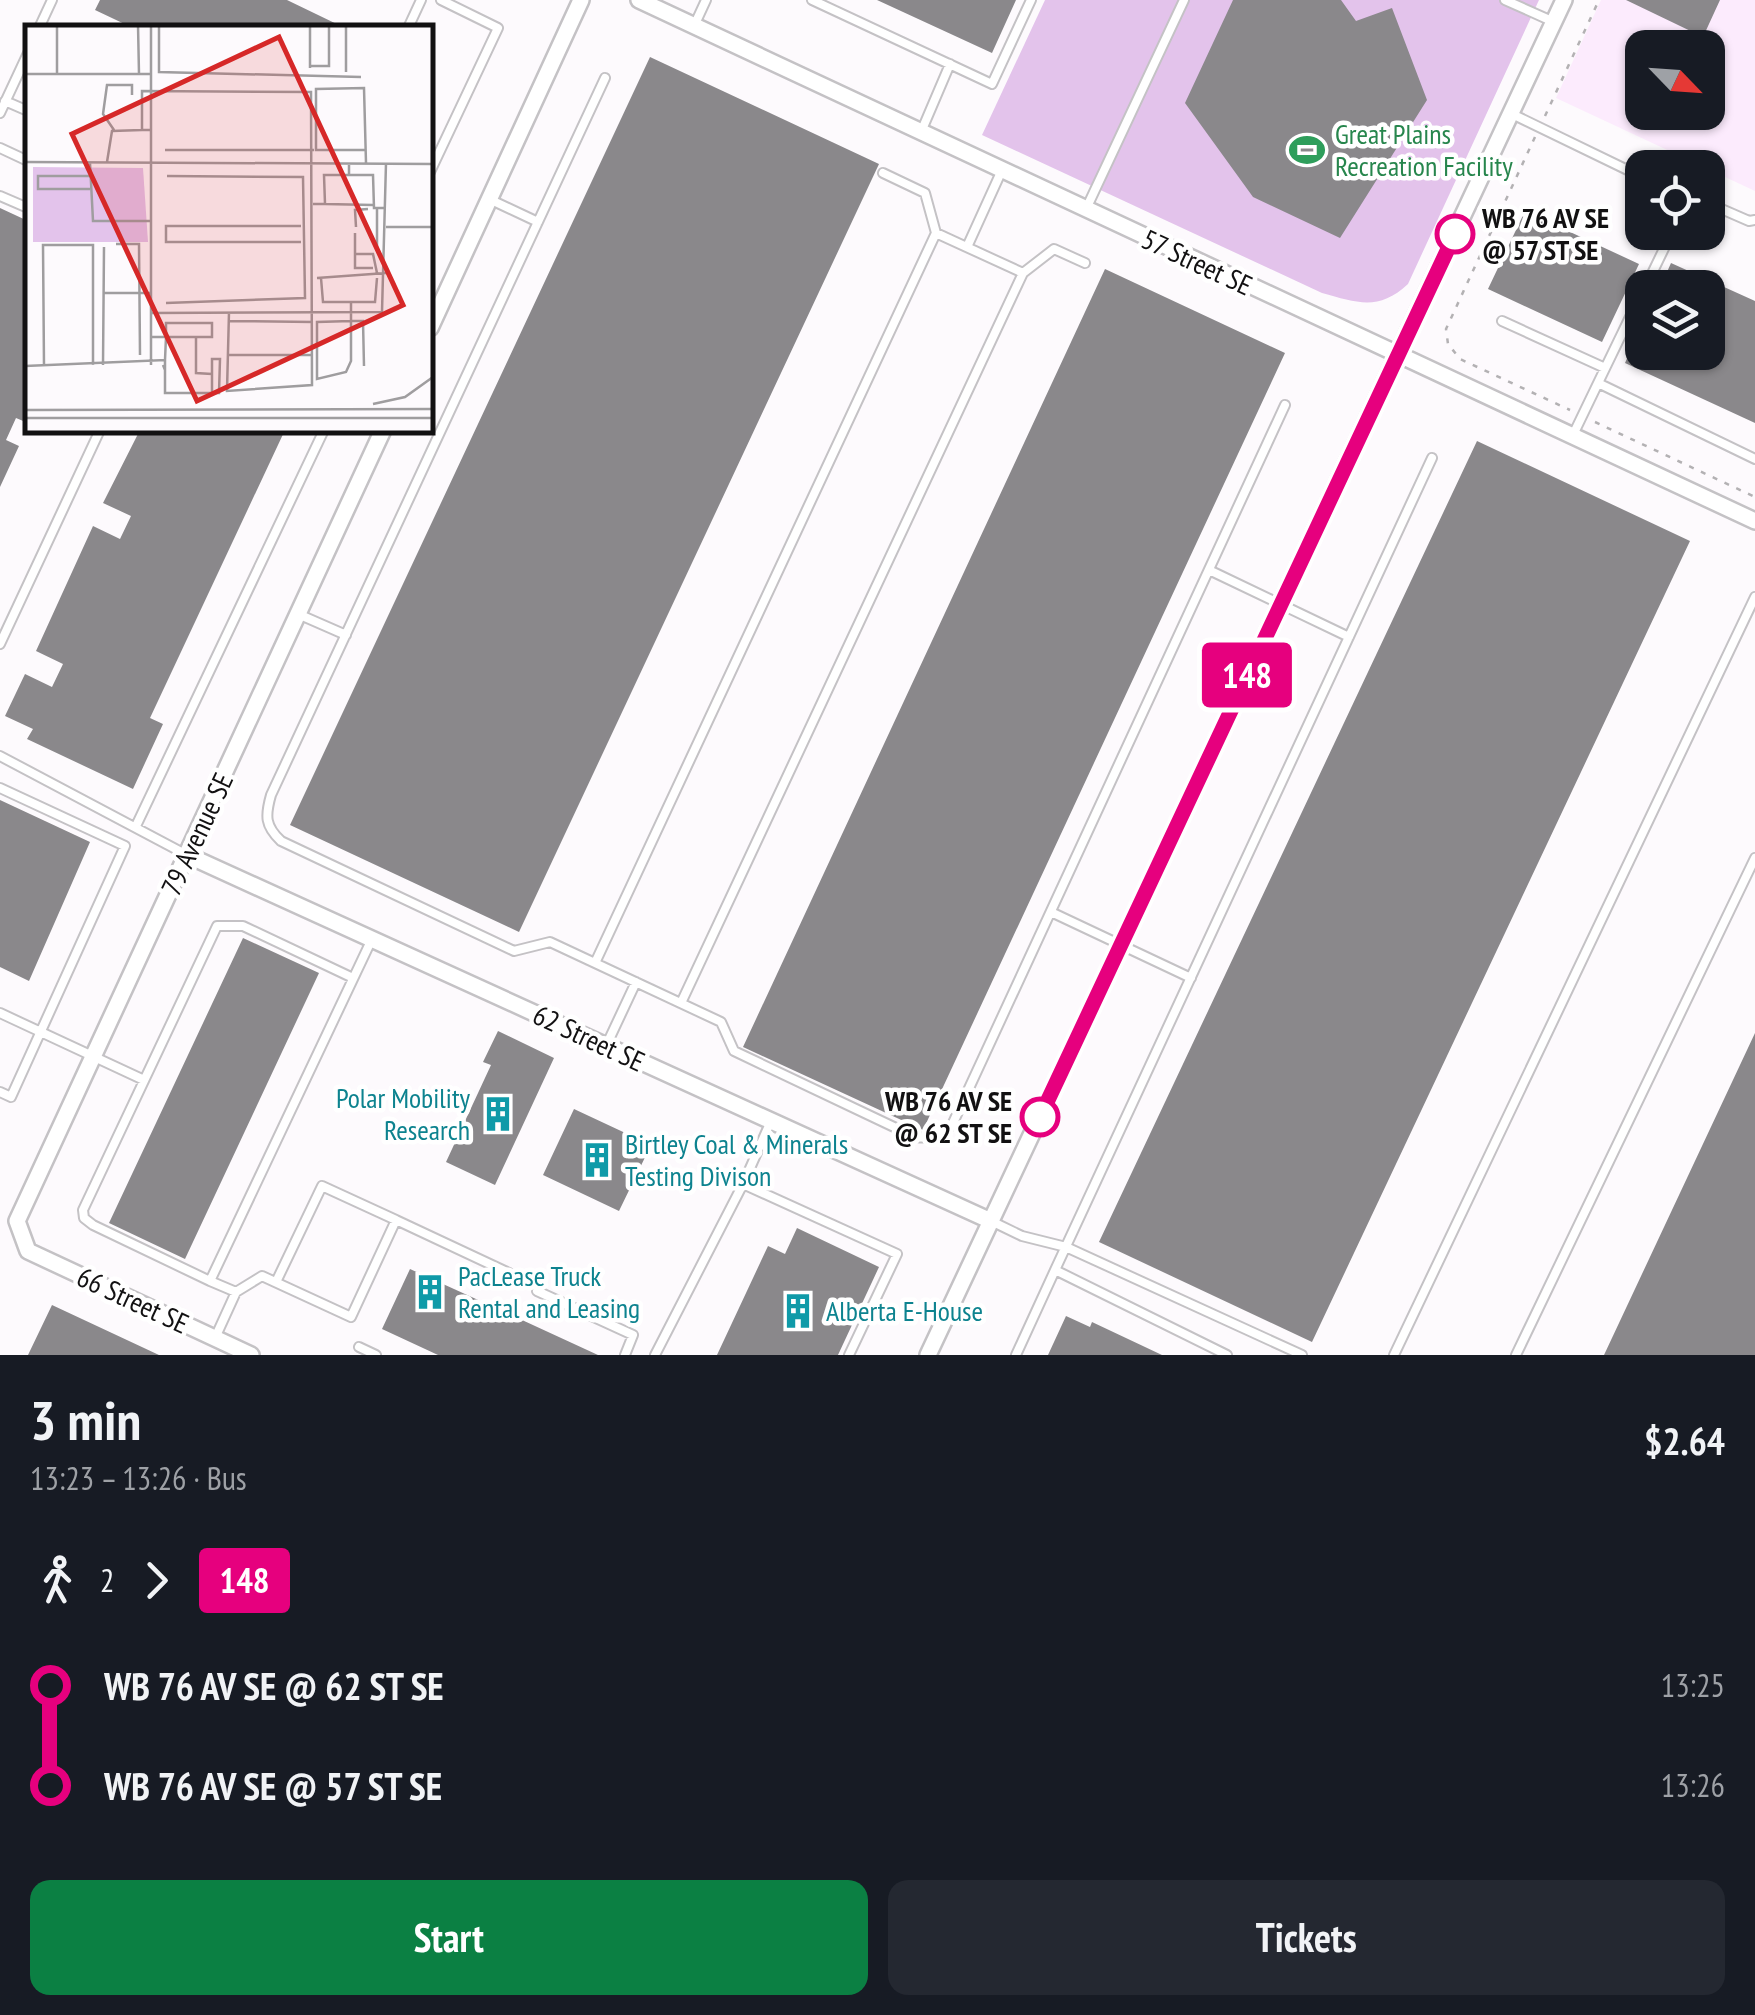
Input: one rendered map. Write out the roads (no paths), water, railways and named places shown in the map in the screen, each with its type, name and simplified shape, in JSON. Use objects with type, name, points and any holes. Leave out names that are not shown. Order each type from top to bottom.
[{"type":"street","points":[[432,324],[581,0]]},
{"type":"street","name":"57 Street SE","points":[[639,0],[1755,521]]},
{"type":"street","points":[[928,1355],[1564,0]]},
{"type":"street","name":"79 Avenue SE","points":[[22,1238],[17,1221],[382,432]]},
{"type":"street","name":"62 Street SE","points":[[187,855],[990,1221]]},
{"type":"street","name":"66 Street SE","points":[[22,1238],[28,1251],[251,1355]]},
{"type":"lane","points":[[41,25],[52,0]]},
{"type":"lane","points":[[409,25],[421,0]]},
{"type":"lane","points":[[432,168],[498,28],[441,0]]},
{"type":"lane","points":[[694,26],[706,0]]},
{"type":"lane","points":[[812,0],[992,84],[1031,0]]},
{"type":"lane","points":[[1086,210],[1184,0]]},
{"type":"lane","points":[[1505,0],[1554,22]]},
{"type":"lane","points":[[0,112],[25,59]]},
{"type":"lane","points":[[921,132],[950,64]]},
{"type":"lane","points":[[605,78],[271,794],[265,814],[268,830],[281,841],[514,951],[550,942],[721,1022],[734,1052],[914,1137],[931,1139],[942,1135],[952,1125],[1284,406]]},
{"type":"lane","points":[[5,101],[25,111]]},
{"type":"lane","points":[[1511,114],[1625,170]]},
{"type":"lane","points":[[0,148],[25,160]]},
{"type":"lane","points":[[967,247],[1002,170]]},
{"type":"lane","points":[[594,963],[936,233],[925,193],[883,172]]},
{"type":"lane","points":[[0,196],[25,207]]},
{"type":"lane","points":[[489,200],[538,222]]},
{"type":"lane","points":[[1725,211],[1749,222],[1755,220]]},
{"type":"lane","points":[[936,233],[1023,274]]},
{"type":"lane","points":[[681,1003],[1023,274],[1054,249],[1085,263]]},
{"type":"lane","points":[[1502,321],[1605,368]]},
{"type":"lane","points":[[1572,437],[1625,328]]},
{"type":"lane","points":[[1598,384],[1755,459]]},
{"type":"lane","points":[[0,644],[99,432]]},
{"type":"lane","points":[[136,826],[323,432]]},
{"type":"lane","points":[[1016,1355],[1432,458]]},
{"type":"lane","points":[[1208,570],[1349,636]]},
{"type":"lane","points":[[1394,1355],[1755,598]]},
{"type":"lane","points":[[298,614],[346,635]]},
{"type":"lane","points":[[0,756],[187,855]]},
{"type":"lane","points":[[0,788],[125,846],[10,1097],[0,1092]]},
{"type":"lane","points":[[1516,1355],[1755,858]]},
{"type":"lane","points":[[1050,912],[1191,978]]},
{"type":"lane","points":[[236,1292],[84,1218],[83,1210],[218,926],[243,926],[353,978]]},
{"type":"lane","points":[[210,1281],[371,939]]},
{"type":"lane","points":[[606,1046],[636,982]]},
{"type":"lane","points":[[0,1013],[144,1080]]},
{"type":"lane","points":[[655,1355],[770,1121]]},
{"type":"lane","points":[[742,1184],[897,1254],[849,1355]]},
{"type":"lane","points":[[276,1282],[322,1186],[509,1273]]},
{"type":"lane","points":[[215,1338],[236,1292],[262,1276],[351,1317],[396,1220]]},
{"type":"lane","points":[[990,1221],[1022,1236],[1066,1247],[1302,1355]]},
{"type":"lane","points":[[1055,1270],[1227,1355]]},
{"type":"lane","points":[[537,1292],[634,1335],[625,1355]]},
{"type":"lane","points":[[359,1347],[376,1355]]},
{"type":"place","name":"Great Plains Recreation Facility","points":[[1307,150]]},
{"type":"place","name":"WB 76 AV SE @ 57 ST SE","points":[[1455,234]]},
{"type":"place","name":"Polar Mobility Research","points":[[498,1114]]},
{"type":"place","name":"WB 76 AV SE @ 62 ST SE","points":[[1040,1117]]},
{"type":"place","name":"Birtley Coal & Minerals Testing Divison","points":[[597,1160]]},
{"type":"place","name":"PacLease Truck Rental and Leasing","points":[[430,1292]]},
{"type":"place","name":"Alberta E-House","points":[[798,1311]]}]
